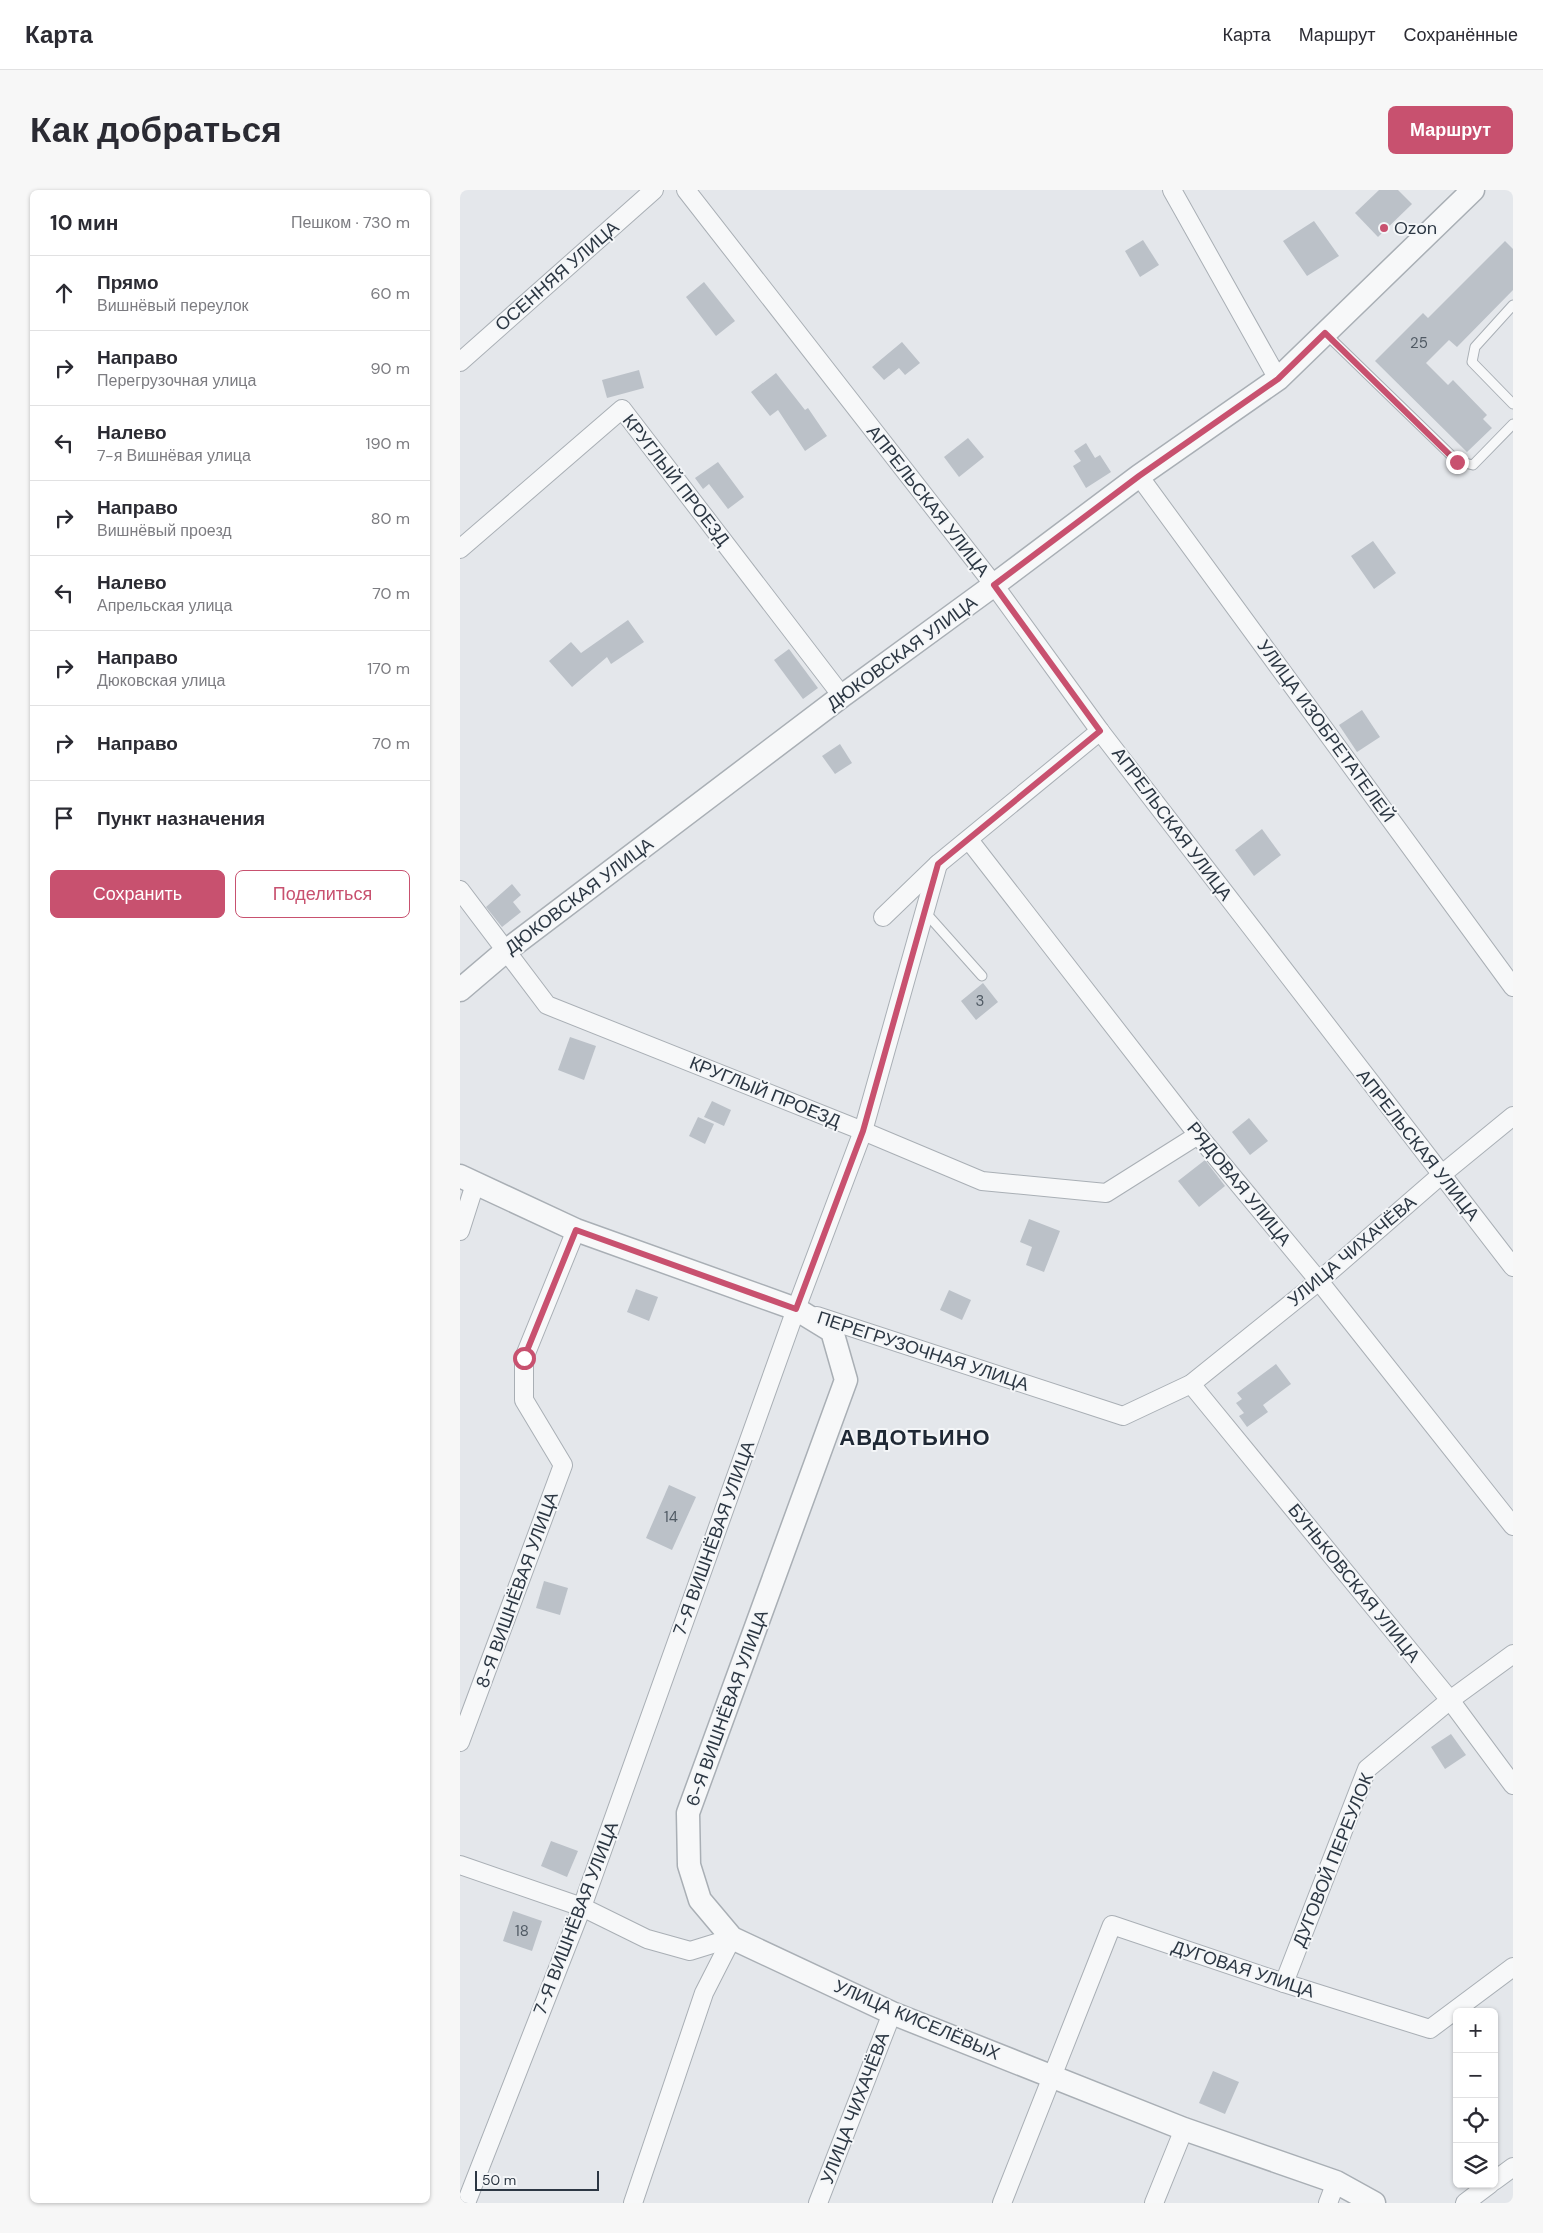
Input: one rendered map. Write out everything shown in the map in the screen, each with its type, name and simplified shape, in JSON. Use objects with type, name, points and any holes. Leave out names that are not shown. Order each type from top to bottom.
[{"type":"street","name":"ОСЕННЯЯ УЛИЦА","points":[[460,362],[654,190]]},
{"type":"street","name":"АПРЕЛЬСКАЯ УЛИЦА","points":[[686,190],[994,585],[1100,731],[1513,1267]]},
{"type":"street","points":[[1172,190],[1278,379]]},
{"type":"street","name":"ДЮКОВСКАЯ УЛИЦА","points":[[460,990],[507,950],[842,696],[1139,476],[1278,379],[1473,190]]},
{"type":"street","name":"КРУГЛЫЙ ПРОЕЗД","points":[[462,543],[622,409],[842,696]]},
{"type":"street","name":"УЛИЦА ИЗОБРЕТАТЕЛЕЙ","points":[[1139,476],[1513,987]]},
{"type":"street","points":[[883,917],[938,864],[1100,731]]},
{"type":"street","name":"РЯДОВАЯ УЛИЦА","points":[[969,840],[1198,1135],[1319,1281],[1513,1526]]},
{"type":"street","name":"7-Я ВИШНЁВАЯ УЛИЦА","points":[[466,2203],[582,1908],[796,1309],[863,1131],[938,864]]},
{"type":"street","name":"КРУГЛЫЙ ПРОЕЗД","points":[[460,890],[547,1005],[863,1131],[982,1182],[1106,1193],[1198,1135]]},
{"type":"street","name":"УЛИЦА ЧИХАЧЁВА","points":[[1191,1384],[1319,1281],[1441,1175],[1513,1116]]},
{"type":"street","points":[[460,1231],[468,1180]]},
{"type":"street","name":"ПЕРЕГРУЗОЧНАЯ УЛИЦА","points":[[468,1180],[576,1230],[796,1309],[1124,1416],[1191,1384]]},
{"type":"street","name":"8-Я ВИШНЁВАЯ УЛИЦА","points":[[460,1742],[563,1465],[524,1400],[524,1358],[576,1230]]},
{"type":"street","name":"6-Я ВИШНЁВАЯ УЛИЦА","points":[[732,1938],[700,1900],[689,1865],[688,1813],[846,1380],[832,1331],[796,1309]]},
{"type":"street","name":"БУНЬКОВСКАЯ УЛИЦА","points":[[1191,1384],[1450,1700],[1513,1785]]},
{"type":"street","name":"ДУГОВОЙ ПЕРЕУЛОК","points":[[1284,1984],[1367,1769],[1450,1700],[1513,1654]]},
{"type":"street","points":[[460,1865],[582,1908],[647,1939],[690,1952],[732,1938]]},
{"type":"street","name":"ДУГОВАЯ УЛИЦА","points":[[1052,2075],[1112,1925],[1284,1984],[1430,2029],[1513,1967]]},
{"type":"street","points":[[632,2203],[704,1993],[732,1938]]},
{"type":"street","name":"УЛИЦА КИСЕЛЁВЫХ","points":[[732,1938],[892,2013],[1052,2075],[1184,2129],[1332,2193],[1374,2203]]},
{"type":"street","name":"УЛИЦА ЧИХАЧЁВА","points":[[818,2203],[892,2013]]},
{"type":"street","points":[[1002,2203],[1052,2075]]},
{"type":"street","points":[[1154,2203],[1184,2129]]},
{"type":"street","points":[[1498,2178],[1513,2167]]},
{"type":"street","points":[[1465,2203],[1485,2188]]},
{"type":"lane","points":[[1513,305],[1475,347],[1472,362],[1513,404]]},
{"type":"lane","points":[[1325,333],[1457,462],[1473,465],[1513,424]]},
{"type":"lane","points":[[924,912],[982,976]]},
{"type":"building","points":[[1379,190],[1398,190],[1412,204],[1378,237],[1355,213]]},
{"type":"building","points":[[1314,221],[1339,256],[1307,276],[1283,241]]},
{"type":"building","points":[[1143,240],[1159,265],[1140,277],[1125,251]]},
{"type":"building","points":[[1505,241],[1513,249],[1513,290],[1457,347],[1449,340],[1426,363],[1448,385],[1453,380],[1487,415],[1483,419],[1492,428],[1467,452],[1375,361],[1423,313],[1428,318]]},
{"type":"building","points":[[704,282],[735,321],[716,336],[686,297]]},
{"type":"building","points":[[902,342],[920,363],[905,375],[899,368],[884,380],[872,367]]},
{"type":"building","points":[[639,370],[644,388],[607,398],[602,380]]},
{"type":"building","points":[[776,373],[805,410],[808,408],[827,436],[805,451],[778,410],[770,416],[751,392]]},
{"type":"building","points":[[968,438],[984,457],[959,477],[944,457]]},
{"type":"building","points":[[1086,443],[1095,458],[1100,455],[1111,472],[1086,488],[1073,466],[1081,461],[1074,451]]},
{"type":"building","points":[[718,462],[744,497],[728,509],[709,484],[703,489],[695,478]]},
{"type":"building","points":[[1373,541],[1396,573],[1374,589],[1351,556]]},
{"type":"building","points":[[628,620],[644,642],[611,664],[607,657],[572,687],[549,661],[571,642],[581,653]]},
{"type":"building","points":[[789,649],[818,688],[803,699],[774,660]]},
{"type":"building","points":[[1362,710],[1380,737],[1357,752],[1339,725]]},
{"type":"building","points":[[840,744],[852,763],[835,774],[822,756]]},
{"type":"building","points":[[1262,829],[1281,855],[1254,876],[1235,850]]},
{"type":"building","points":[[512,884],[521,895],[513,902],[521,912],[502,927],[486,907]]},
{"type":"building","points":[[983,983],[998,1002],[976,1020],[961,1001]]},
{"type":"building","points":[[570,1037],[596,1046],[584,1080],[558,1070]]},
{"type":"building","points":[[712,1101],[731,1110],[724,1126],[704,1117]]},
{"type":"building","points":[[698,1117],[714,1124],[705,1144],[689,1136]]},
{"type":"building","points":[[1249,1118],[1268,1141],[1250,1155],[1232,1132]]},
{"type":"building","points":[[1205,1160],[1225,1186],[1199,1207],[1178,1181]]},
{"type":"building","points":[[1029,1219],[1060,1231],[1044,1272],[1026,1265],[1032,1247],[1020,1242]]},
{"type":"building","points":[[636,1289],[658,1297],[649,1321],[627,1312]]},
{"type":"building","points":[[949,1290],[971,1300],[962,1320],[940,1310]]},
{"type":"building","points":[[1276,1364],[1291,1384],[1263,1405],[1268,1412],[1247,1427],[1239,1416],[1244,1413],[1236,1403],[1242,1399],[1237,1393]]},
{"type":"building","points":[[669,1485],[696,1497],[672,1550],[646,1538]]},
{"type":"building","points":[[544,1581],[568,1588],[560,1615],[536,1608]]},
{"type":"building","points":[[1451,1734],[1466,1755],[1445,1769],[1431,1747]]},
{"type":"building","points":[[551,1841],[578,1851],[567,1877],[541,1866]]},
{"type":"building","points":[[513,1911],[542,1921],[532,1951],[503,1941]]},
{"type":"building","points":[[1213,2071],[1239,2082],[1225,2114],[1199,2103]]},
{"type":"place","name":"Ozon","points":[[1384,228]]},
{"type":"district","name":"АВДОТЬИНО","points":[[915,1437]]},
{"type":"route","points":[[524,1358],[576,1230],[796,1309],[863,1131],[938,864],[1100,731],[994,585],[1139,476],[1278,379],[1325,333],[1457,462]]}]
